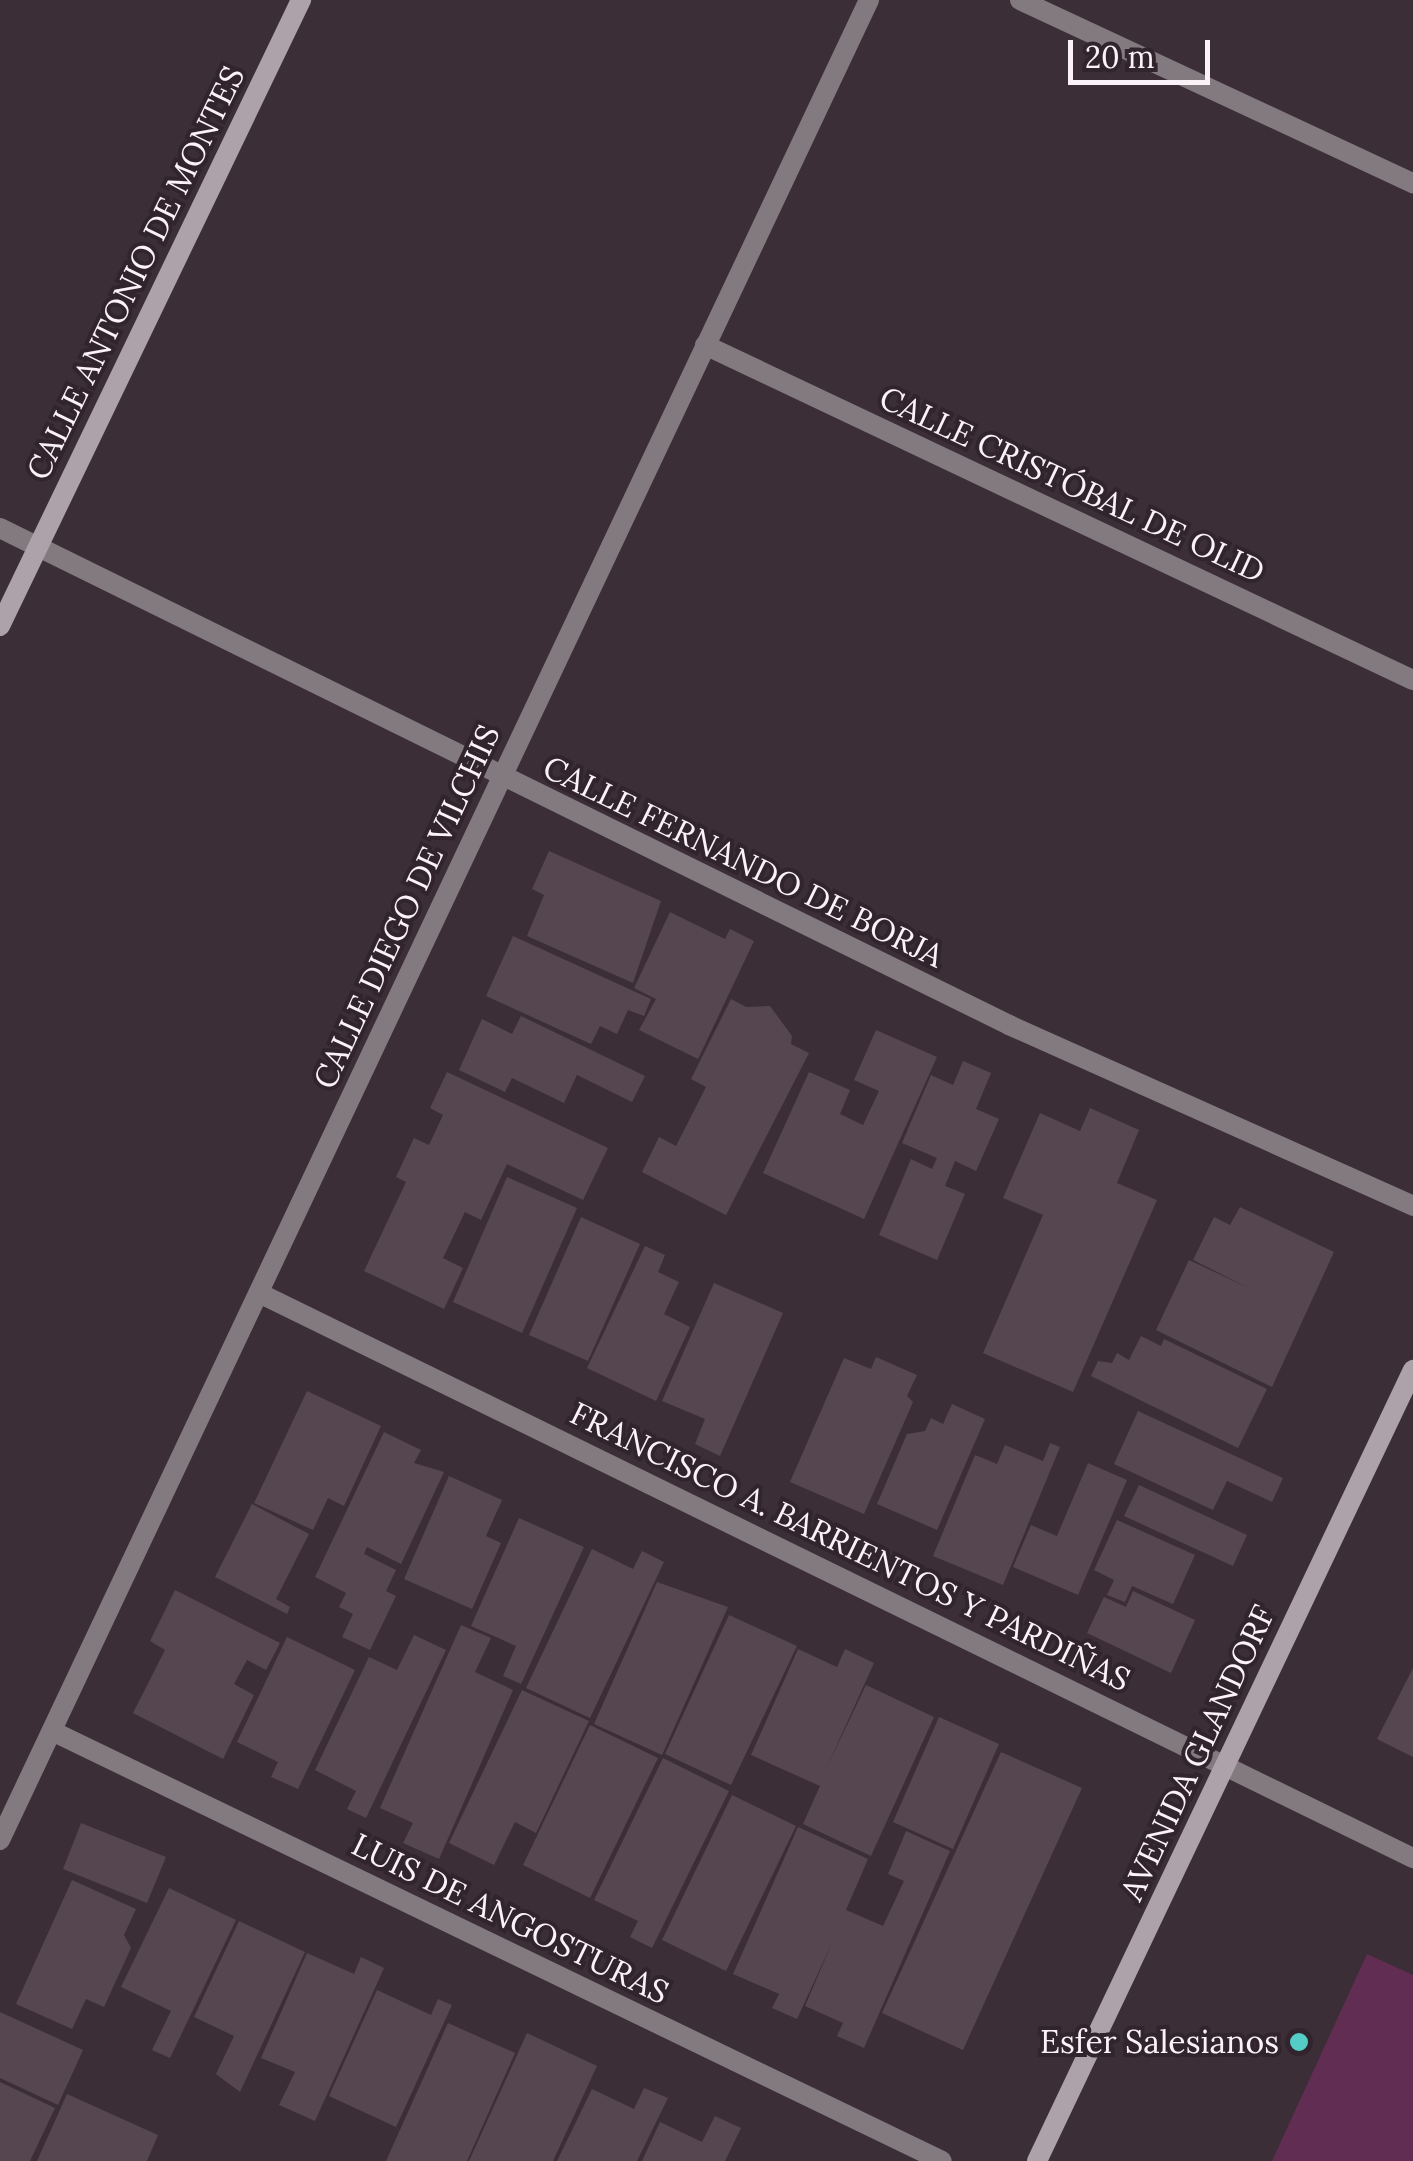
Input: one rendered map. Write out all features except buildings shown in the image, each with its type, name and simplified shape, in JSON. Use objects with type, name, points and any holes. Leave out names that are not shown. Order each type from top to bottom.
[{"type":"main road","name":"CALLE ANTONIO DE MONTES","points":[[0,626],[300,0]]},
{"type":"main road","name":"AVENIDA GLANDORF","points":[[1037,2161],[1413,1370]]},
{"type":"street","name":"CALLE DIEGO DE VILCHIS","points":[[0,1840],[869,0]]},
{"type":"street","points":[[1020,0],[1413,183]]},
{"type":"street","name":"CALLE CRISTÓBAL DE OLID","points":[[705,346],[1413,680]]},
{"type":"street","name":"CALLE FERNANDO DE BORJA","points":[[0,528],[1008,1026],[1413,1206]]},
{"type":"street","name":"FRANCISCO A. BARRIENTOS Y PARDIÑAS","points":[[259,1293],[1226,1763],[1413,1858]]},
{"type":"street","name":"LUIS DE ANGOSTURAS","points":[[52,1730],[942,2161]]},
{"type":"shaded area","points":[[1367,1954],[1413,1975],[1413,2161],[1272,2161]]},
{"type":"place","name":"Esfer Salesianos","points":[[1299,2042]]}]
